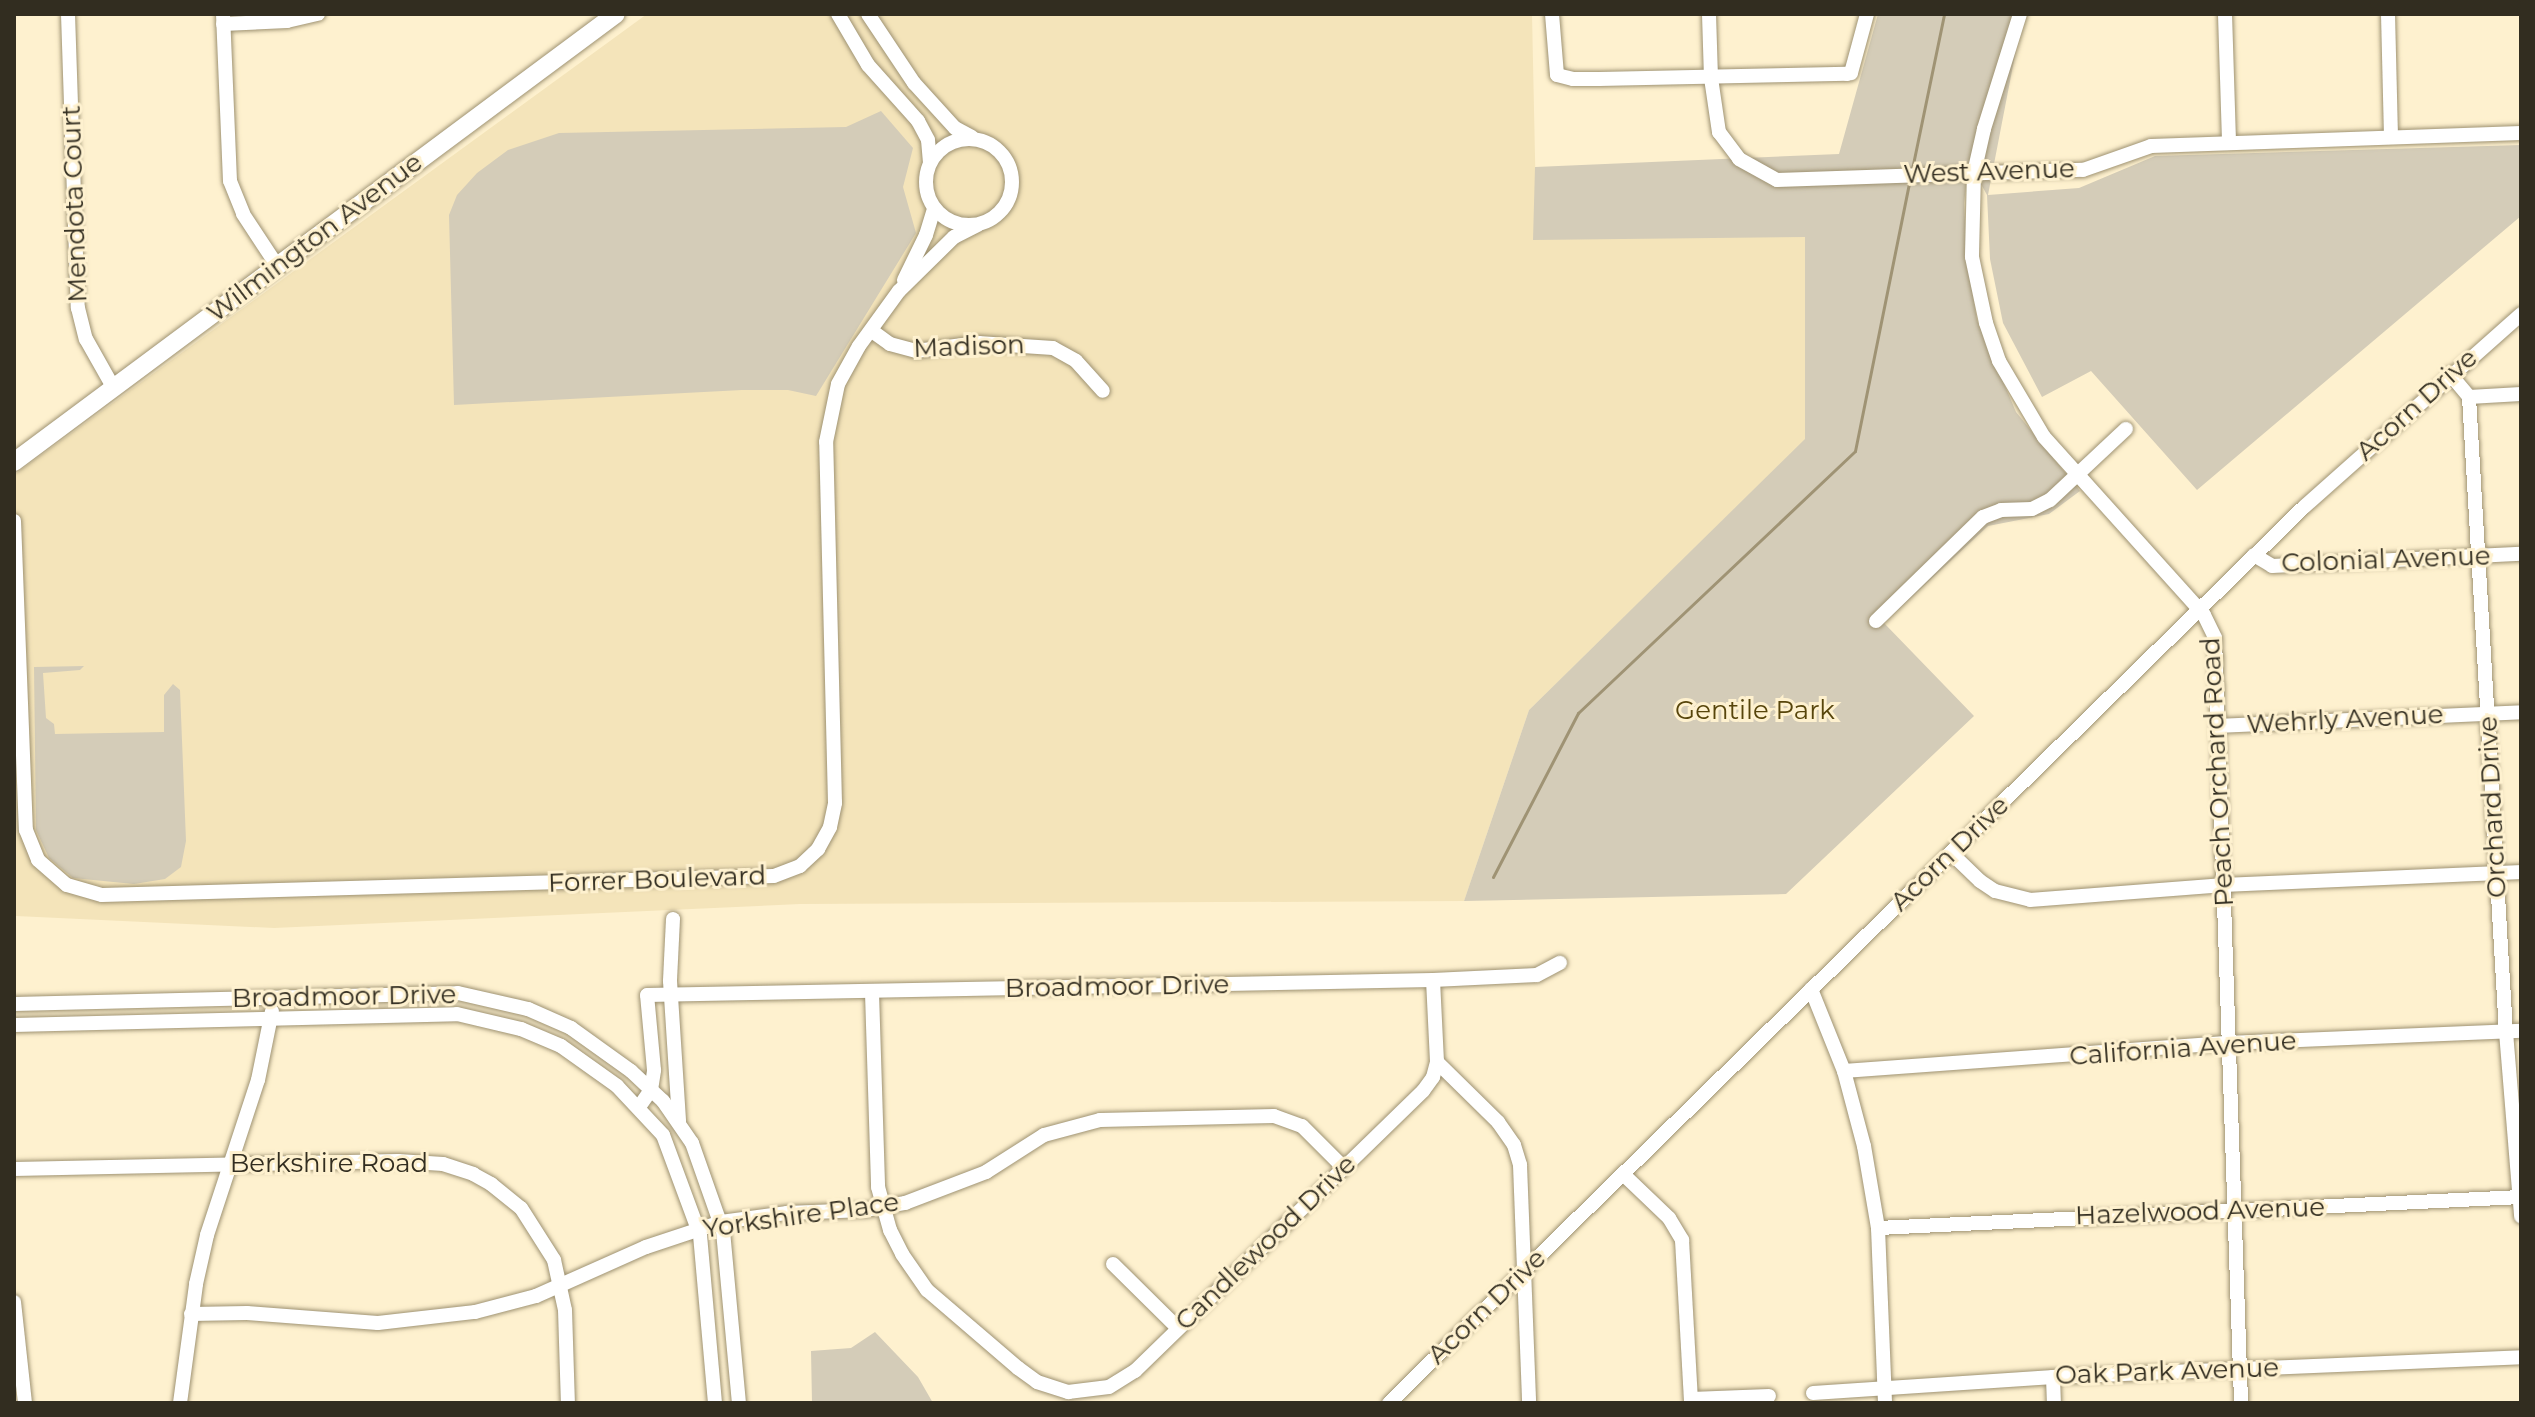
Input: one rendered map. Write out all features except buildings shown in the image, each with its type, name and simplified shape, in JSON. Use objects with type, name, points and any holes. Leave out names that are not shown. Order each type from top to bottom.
[{"type":"main road","name":"Wilmington Avenue","points":[[14,462],[616,14]]},
{"type":"street","name":"Mendota Court","points":[[68,14],[78,308],[89,348],[113,387]]},
{"type":"street","points":[[278,267],[243,214],[230,181],[223,19],[287,21],[318,14]]},
{"type":"street","name":"Forrer Boulevard","points":[[14,521],[23,696],[25,814],[33,851],[53,876],[84,892],[118,894],[760,879],[800,866],[825,839],[835,803],[826,468],[829,417],[846,365],[899,291],[926,235],[934,208],[926,180],[930,163],[928,140],[918,121],[868,65],[838,14]]},
{"type":"street","name":"Forrer Boulevard","points":[[868,14],[914,83],[955,128],[1000,152],[1012,179],[1009,200],[1000,212],[954,237],[899,291]]},
{"type":"street","points":[[1552,14],[1557,75],[1573,79],[1833,76],[1851,73],[1867,14]]},
{"type":"street","name":"West Avenue","points":[[1709,14],[1711,78],[1719,132],[1739,159],[1777,180],[2083,170],[2151,146],[2521,133]]},
{"type":"street","name":"Peach Orchard Road","points":[[2020,14],[1984,129],[1974,173],[1972,257],[1990,336],[2013,389],[2044,437],[2209,622],[2215,638],[2241,1403]]},
{"type":"street","points":[[2225,14],[2229,143]]},
{"type":"street","points":[[2388,14],[2391,137]]},
{"type":"street","points":[[930,163],[951,142],[976,139]]},
{"type":"street","points":[[934,208],[948,220],[978,225]]},
{"type":"street","name":"Acorn Drive","points":[[1389,1403],[2254,555],[2450,374],[2521,314]]},
{"type":"street","name":"Madison","points":[[872,331],[890,344],[916,351],[978,343],[1053,348],[1076,361],[1103,391]]},
{"type":"street","points":[[2450,374],[2469,397],[2521,394]]},
{"type":"street","name":"Orchard Drive","points":[[2469,397],[2496,873],[2514,1032],[2521,1216]]},
{"type":"street","points":[[1876,621],[1983,517],[2001,510],[2032,509],[2050,500],[2126,429]]},
{"type":"street","name":"Colonial Avenue","points":[[2254,555],[2272,566],[2521,554]]},
{"type":"street","name":"Wehrly Avenue","points":[[2218,726],[2521,712]]},
{"type":"street","points":[[1951,853],[1988,886],[2030,900],[2224,885],[2521,872]]},
{"type":"street","points":[[673,919],[671,996],[679,1122],[692,1143],[721,1222],[733,1308],[739,1403]]},
{"type":"street","name":"Broadmoor Drive","points":[[671,996],[1433,980],[1537,975],[1560,963]]},
{"type":"street","points":[[1433,980],[1437,1062],[1498,1122],[1514,1145],[1522,1181],[1529,1403]]},
{"type":"street","points":[[1811,989],[1844,1071],[1864,1146],[1878,1228],[1885,1396]]},
{"type":"street","name":"Broadmoor Drive","points":[[14,1004],[458,993],[483,996],[547,1016],[609,1052],[651,1090],[679,1122]]},
{"type":"street","points":[[872,993],[878,1187],[883,1208],[913,1273],[944,1307],[1037,1382],[1082,1398]]},
{"type":"street","points":[[639,1107],[651,1090],[654,1070],[647,995],[671,996]]},
{"type":"street","points":[[180,1403],[191,1314],[207,1235],[258,1080],[272,1019],[271,997]]},
{"type":"street","name":"Broadmoor Drive","points":[[14,1025],[457,1014],[521,1029],[561,1046],[596,1069],[639,1107],[663,1135],[698,1228],[708,1296],[715,1403]]},
{"type":"street","name":"California Avenue","points":[[1844,1071],[2229,1043],[2514,1032]]},
{"type":"street","name":"Candlewood Drive","points":[[1082,1398],[1121,1381],[1178,1328],[1427,1087],[1437,1062]]},
{"type":"street","name":"Yorkshire Place","points":[[191,1314],[412,1322],[506,1306],[698,1228],[721,1222],[883,1208],[958,1185],[1044,1135],[1100,1120],[1274,1116],[1302,1126],[1343,1167]]},
{"type":"street","name":"Berkshire Road","points":[[14,1169],[425,1161],[473,1174],[508,1195],[535,1226],[554,1260],[561,1286],[568,1403]]},
{"type":"street","points":[[1623,1174],[1669,1218],[1682,1240],[1691,1401],[1769,1396]]},
{"type":"street","name":"Hazelwood Avenue","points":[[1878,1228],[2520,1197]]},
{"type":"street","points":[[1113,1264],[1178,1328]]},
{"type":"street","points":[[14,1302],[25,1403]]},
{"type":"street","name":"Oak Park Avenue","points":[[1813,1393],[1885,1396],[2053,1377],[2521,1357]]},
{"type":"street","points":[[2053,1377],[2054,1403]]},
{"type":"shaded area","points":[[647,14],[1532,14],[1536,204],[1847,236],[1810,435],[1529,710],[1464,901],[800,904],[274,928],[16,916],[14,475]]},
{"type":"green space","name":"Gentile Park","points":[[1878,14],[2023,14],[1988,195],[2079,188],[2155,156],[2521,145],[2521,216],[2197,490],[2091,371],[2042,397],[2003,323],[1990,259],[1987,195],[1975,173],[1967,179],[1964,203],[1967,259],[1977,320],[2016,412],[2080,491],[2049,514],[1988,526],[1884,623],[1974,716],[1786,894],[1464,901],[1529,710],[1805,439],[1805,237],[1533,240],[1535,167],[1839,154]]},
{"type":"green space","points":[[881,111],[913,148],[903,187],[916,233],[816,396],[788,390],[742,390],[454,405],[449,215],[457,195],[477,173],[508,150],[559,133],[846,127]]},
{"type":"green space","points":[[84,666],[80,670],[43,673],[46,718],[54,724],[55,734],[164,732],[164,695],[173,684],[180,690],[186,841],[181,867],[165,879],[134,884],[73,878],[49,858],[36,830],[34,667]]},
{"type":"green space","points":[[875,1332],[918,1377],[933,1403],[812,1403],[811,1351],[851,1348]]},
{"type":"waterway","points":[[1912,169],[1944,14]]},
{"type":"waterway","points":[[1493,877],[1578,713],[1855,451],[1909,183]]}]
